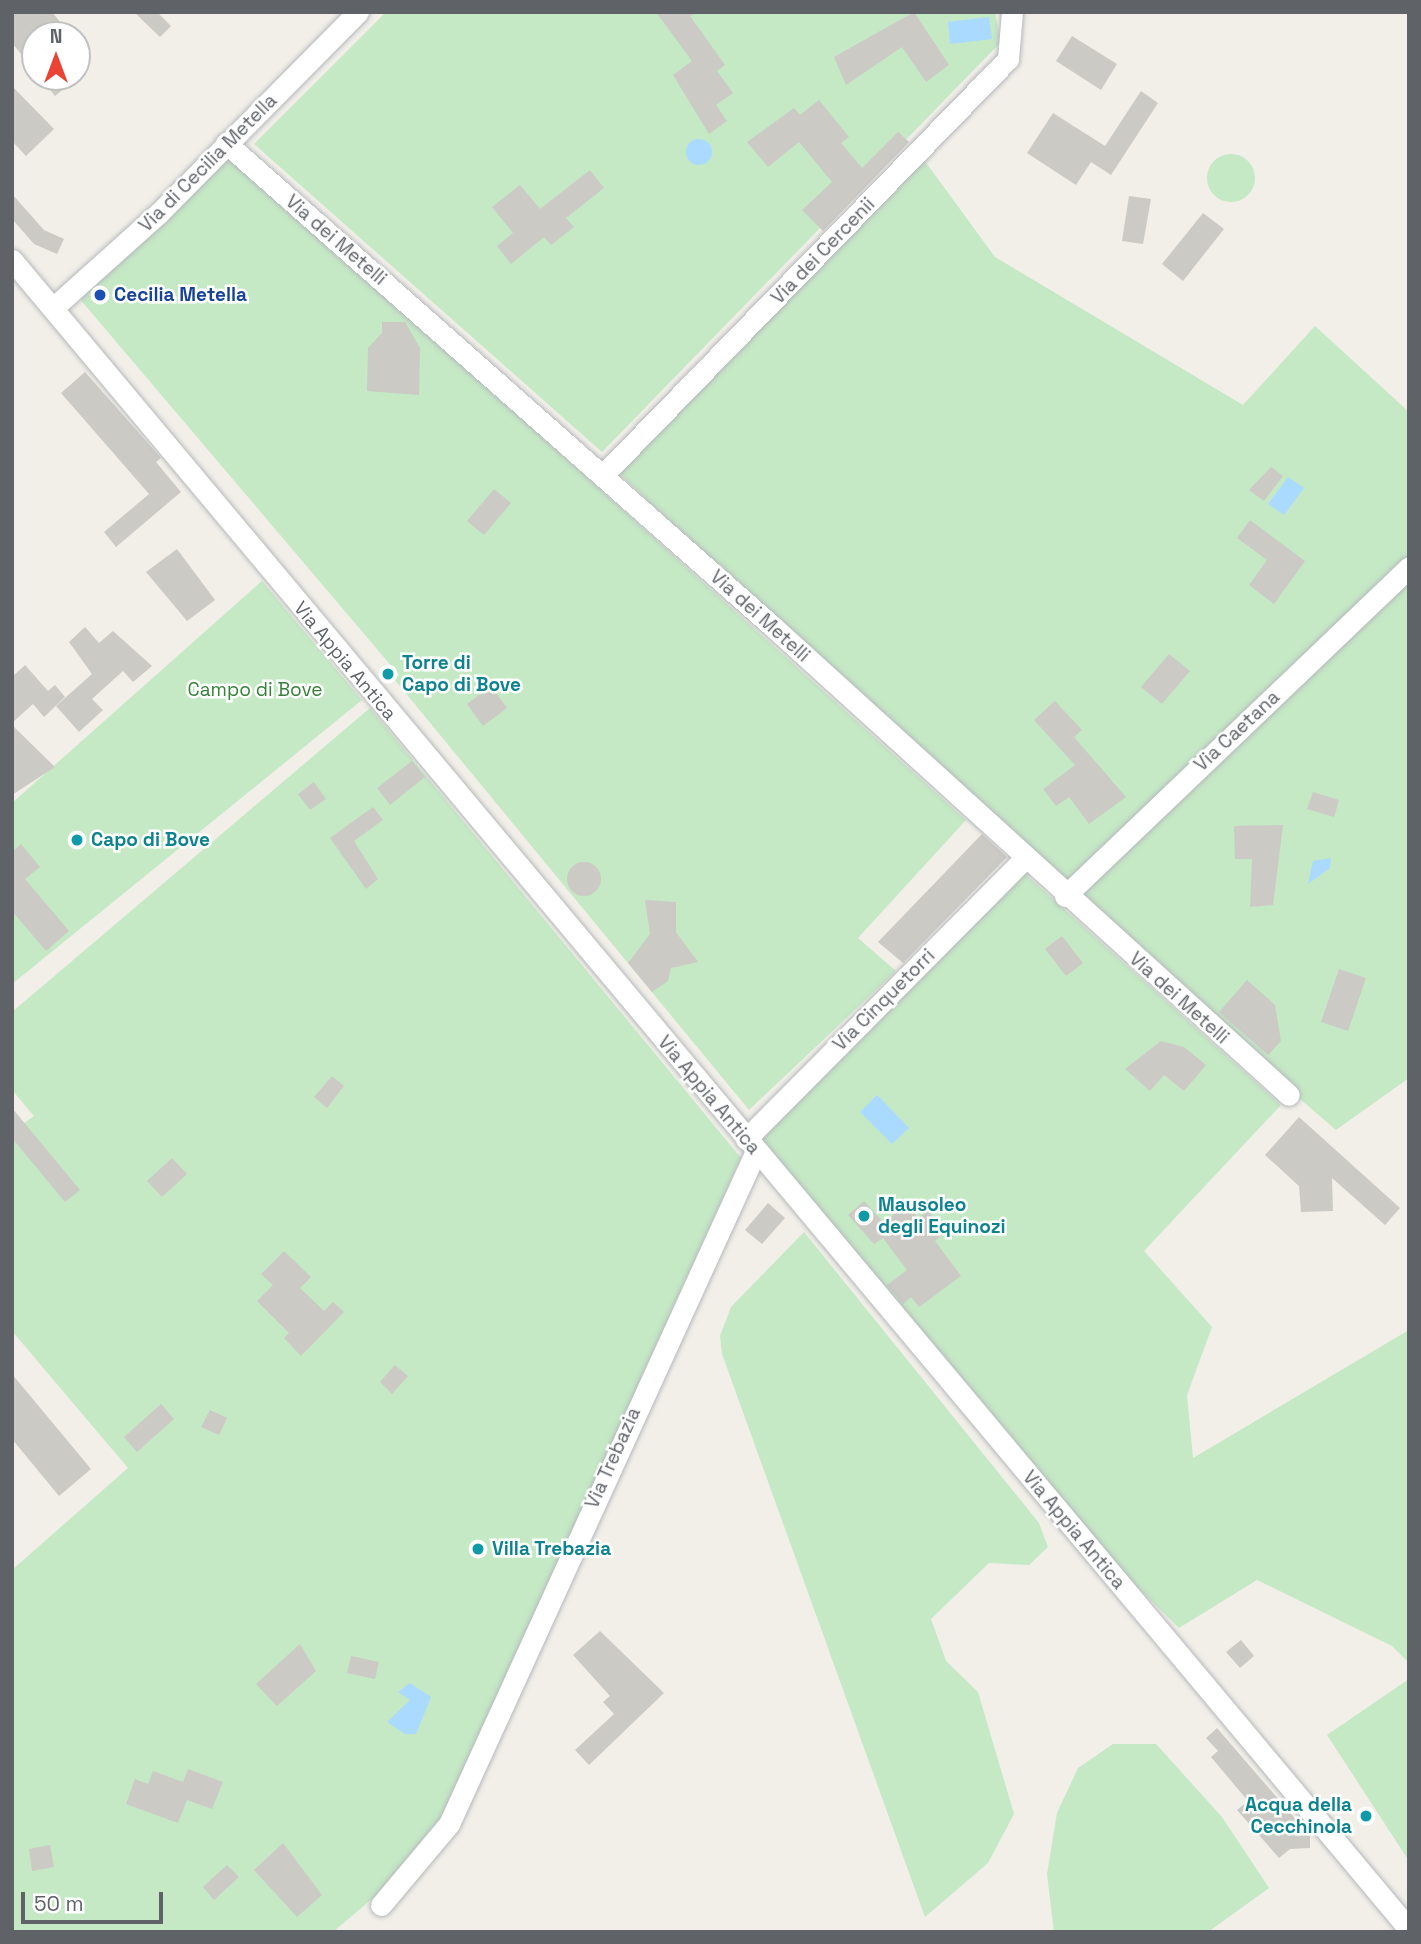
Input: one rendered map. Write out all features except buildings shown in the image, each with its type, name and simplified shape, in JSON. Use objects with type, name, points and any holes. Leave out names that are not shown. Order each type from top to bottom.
[{"type":"street","name":"Via di Cecilia Metella","points":[[53,308],[358,12]]},
{"type":"street","name":"Via dei Cercenii","points":[[603,476],[1008,59],[1012,12]]},
{"type":"street","name":"Via dei Metelli","points":[[226,143],[603,476],[1023,860],[1289,1095]]},
{"type":"street","name":"Via Appia Antica","points":[[12,260],[1409,1929]]},
{"type":"street","name":"Via Caetana","points":[[1065,896],[1409,567]]},
{"type":"street","name":"Via Cinquetorri","points":[[751,1145],[1023,860]]},
{"type":"street","name":"Via Trebazia","points":[[381,1905],[449,1824],[751,1145]]},
{"type":"green space","points":[[386,12],[995,12],[1001,42],[602,452],[254,144]]},
{"type":"green space","points":[[227,152],[966,820],[858,938],[896,971],[749,1110],[394,679],[399,675],[79,298]]},
{"type":"green space","points":[[1231,154],[1248,161],[1255,178],[1248,195],[1231,202],[1214,195],[1207,178],[1214,161]]},
{"type":"green space","points":[[924,160],[995,257],[1243,405],[1315,326],[1409,412],[1409,1078],[1336,1130],[1065,896],[619,473]]},
{"type":"green space","name":"Campo di Bove","points":[[262,581],[362,700],[12,984],[12,803]]},
{"type":"green space","points":[[370,708],[741,1158],[441,1820],[380,1892],[333,1932],[12,1932],[12,1570],[128,1468],[12,1331],[12,1132],[34,1116],[12,1090],[12,1012]]},
{"type":"green space","points":[[1023,872],[1281,1105],[1144,1251],[1212,1327],[1187,1395],[1193,1458],[1409,1330],[1409,1663],[1392,1646],[1257,1580],[1179,1628],[1122,1572],[758,1138]]},
{"type":"green space","points":[[804,1232],[1039,1523],[1048,1547],[1029,1565],[989,1563],[931,1619],[946,1661],[978,1692],[1014,1814],[988,1863],[925,1917],[722,1354],[720,1336],[731,1307]]},
{"type":"green space","points":[[1409,1679],[1409,1861],[1327,1735]]},
{"type":"green space","points":[[1113,1744],[1156,1744],[1222,1817],[1269,1888],[1208,1932],[1054,1932],[1047,1874],[1057,1813],[1078,1768]]},
{"type":"water","points":[[989,17],[992,39],[950,44],[948,22]]},
{"type":"water","points":[[699,139],[709,142],[712,152],[709,162],[699,165],[689,162],[686,152],[689,142]]},
{"type":"water","points":[[1288,477],[1304,488],[1284,515],[1268,504]]},
{"type":"water","points":[[1331,858],[1330,868],[1308,884],[1313,861]]},
{"type":"water","points":[[877,1095],[909,1128],[892,1144],[860,1112]]},
{"type":"water","points":[[410,1683],[431,1697],[416,1734],[405,1734],[387,1722],[410,1700],[398,1692]]},
{"type":"place","name":"Cecilia Metella","points":[[100,295]]},
{"type":"place","name":"Torre di Capo di Bove","points":[[388,674]]},
{"type":"place","name":"Capo di Bove","points":[[77,840]]},
{"type":"place","name":"Mausoleo degli Equinozi","points":[[864,1216]]},
{"type":"place","name":"Villa Trebazia","points":[[478,1549]]},
{"type":"place","name":"Acqua della Cecchinola","points":[[1366,1816]]}]
